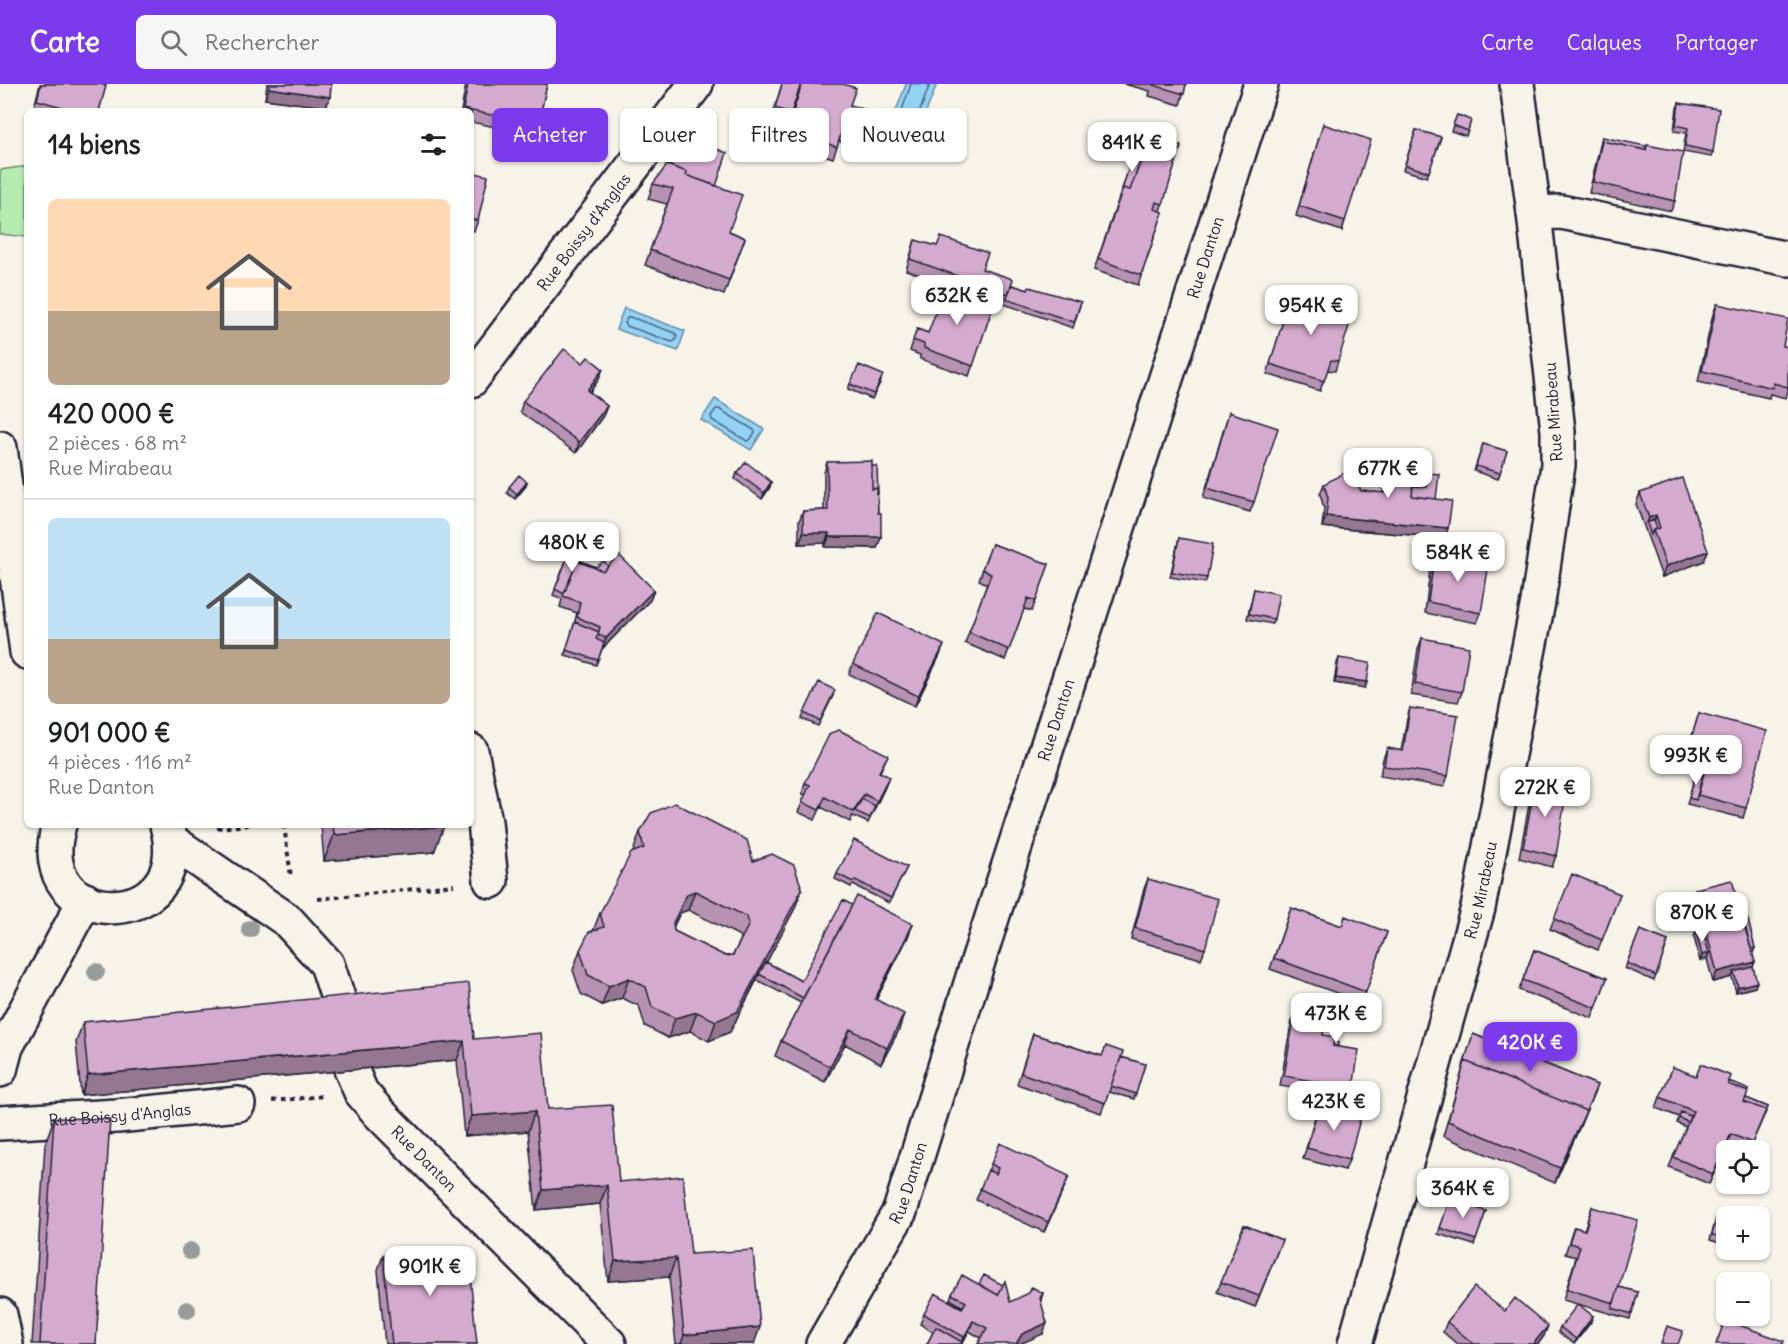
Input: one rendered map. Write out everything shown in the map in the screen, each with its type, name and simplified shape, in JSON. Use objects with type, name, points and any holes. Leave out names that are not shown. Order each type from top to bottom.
[{"type":"street","name":"Rue Boissy d'Anglas","points":[[474,376],[696,84]]},
{"type":"street","name":"Rue Danton","points":[[822,1344],[900,1211],[1261,84]]},
{"type":"street","name":"Rue Mirabeau","points":[[1355,1344],[1478,908],[1538,602],[1557,465],[1558,431],[1517,84]]},
{"type":"street","points":[[1534,213],[1561,212],[1788,259]]},
{"type":"street","points":[[0,448],[24,629]]},
{"type":"street","points":[[474,766],[485,822],[491,881]]},
{"type":"street","points":[[57,828],[54,843],[55,862],[62,880],[76,895],[85,900],[113,908],[133,904],[150,894],[163,879],[170,861],[169,833]]},
{"type":"street","points":[[169,833],[287,920],[327,964],[344,1016]]},
{"type":"street","points":[[2,1054],[85,900]]},
{"type":"street","name":"Rue Danton","points":[[351,1069],[362,1092],[379,1113],[609,1344]]},
{"type":"street","name":"Rue Boissy d'Anglas","points":[[0,1123],[117,1116],[238,1104]]},
{"type":"street","points":[[0,1315],[6,1344]]},
{"type":"path","points":[[284,828],[291,880]]},
{"type":"path","points":[[317,899],[491,881]]},
{"type":"green space","points":[[24,166],[24,237],[0,234],[0,170]]},
{"type":"water","points":[[906,84],[937,84],[928,108],[897,108]]},
{"type":"water","points":[[624,308],[685,331],[678,351],[616,329]]},
{"type":"water","points":[[715,399],[764,429],[751,450],[701,420]]},
{"type":"building","points":[[41,84],[100,84],[106,86],[100,108],[65,108],[37,100]]},
{"type":"building","points":[[269,84],[331,84],[330,97],[269,88]]},
{"type":"building","points":[[468,84],[547,84],[542,108],[492,108],[492,115],[474,111],[474,108],[463,108]]},
{"type":"building","points":[[782,84],[801,84],[793,108],[775,108]]},
{"type":"building","points":[[802,84],[843,84],[856,88],[850,105],[859,108],[841,108],[841,133],[837,147],[829,144],[829,108],[794,108]]},
{"type":"building","points":[[1153,84],[1186,84],[1184,94]]},
{"type":"building","points":[[1679,103],[1719,109],[1713,152],[1685,146],[1688,128],[1676,125]]},
{"type":"building","points":[[1457,115],[1471,120],[1468,131],[1453,125]]},
{"type":"building","points":[[1323,124],[1371,140],[1345,221],[1299,206]]},
{"type":"building","points":[[1416,130],[1441,137],[1429,172],[1405,165]]},
{"type":"building","points":[[1141,134],[1181,146],[1163,204],[1156,202],[1154,209],[1163,212],[1141,275],[1098,259],[1123,188],[1130,190],[1143,155],[1134,152]]},
{"type":"building","points":[[1602,137],[1646,146],[1645,150],[1602,141],[1600,146]]},
{"type":"building","points":[[1602,141],[1646,150],[1647,145],[1683,152],[1675,201],[1593,182]]},
{"type":"building","points":[[717,149],[727,153],[716,186],[686,175],[687,172],[668,165],[670,162],[717,162]]},
{"type":"building","points":[[1132,157],[1141,160],[1130,190],[1123,188],[1121,193]]},
{"type":"building","points":[[667,165],[687,172],[686,175],[742,195],[729,231],[745,238],[729,280],[650,250],[673,189],[653,184]]},
{"type":"building","points":[[474,173],[488,176],[478,221],[474,220]]},
{"type":"building","points":[[941,237],[988,253],[982,269],[1013,279],[1008,294],[910,259],[915,240],[937,246]]},
{"type":"building","points":[[1012,285],[1028,290],[1029,287],[1081,302],[1074,322],[1006,299]]},
{"type":"building","points":[[946,286],[994,303],[973,366],[924,348],[924,344],[913,340],[917,329],[928,333]]},
{"type":"building","points":[[1294,287],[1355,307],[1354,310],[1293,291]]},
{"type":"building","points":[[1292,291],[1354,310],[1338,361],[1331,360],[1324,381],[1270,364]]},
{"type":"building","points":[[1717,304],[1788,319],[1783,346],[1788,347],[1788,387],[1773,383],[1773,388],[1702,371]]},
{"type":"building","points":[[564,349],[583,363],[588,357],[603,369],[587,390],[607,406],[579,442],[523,401]]},
{"type":"building","points":[[859,365],[883,375],[874,394],[850,384]]},
{"type":"building","points":[[1229,412],[1278,428],[1254,502],[1207,488]]},
{"type":"building","points":[[1483,444],[1507,451],[1500,473],[1476,466]]},
{"type":"building","points":[[1389,457],[1411,459],[1410,465],[1430,467],[1429,482],[1413,481],[1412,496],[1452,501],[1448,528],[1326,516],[1328,498],[1324,484],[1350,470],[1361,491],[1386,493]]},
{"type":"building","points":[[872,461],[872,489],[877,488],[878,513],[881,513],[881,537],[829,537],[829,533],[803,533],[803,511],[828,510],[827,462]]},
{"type":"building","points":[[746,462],[771,482],[764,493],[737,473]]},
{"type":"building","points":[[872,466],[877,466],[878,494],[877,488],[872,489]]},
{"type":"building","points":[[1429,473],[1439,474],[1436,499],[1412,496],[1413,486],[1427,487]]},
{"type":"building","points":[[519,475],[527,482],[517,494],[509,487]]},
{"type":"building","points":[[1682,478],[1708,551],[1666,566],[1653,530],[1660,528],[1656,515],[1649,518],[1640,493]]},
{"type":"building","points":[[1654,520],[1657,529],[1653,530],[1651,535],[1647,523]]},
{"type":"building","points":[[1179,538],[1213,544],[1207,578],[1172,572]]},
{"type":"building","points":[[992,544],[1049,564],[1036,601],[1028,598],[1009,650],[969,632],[991,574],[982,569]]},
{"type":"building","points":[[1455,549],[1468,550],[1467,565],[1488,569],[1481,613],[1428,602],[1434,559],[1453,562]]},
{"type":"building","points":[[619,555],[654,590],[606,638],[598,634],[600,627],[577,617],[580,602],[563,596],[577,561],[603,571]]},
{"type":"building","points":[[568,556],[596,567],[604,561],[608,566],[603,571],[577,561],[564,594],[555,589]]},
{"type":"building","points":[[1254,589],[1279,594],[1274,619],[1249,614]]},
{"type":"building","points":[[878,613],[944,645],[918,696],[853,664]]},
{"type":"building","points":[[575,622],[599,632],[596,639],[604,643],[598,660],[566,650]]},
{"type":"building","points":[[1422,638],[1469,647],[1462,692],[1415,684]]},
{"type":"building","points":[[1339,658],[1370,663],[1367,682],[1336,678]]},
{"type":"building","points":[[819,682],[835,690],[820,721],[804,713]]},
{"type":"building","points":[[1410,708],[1458,715],[1448,776],[1384,766],[1387,748],[1403,751]]},
{"type":"building","points":[[1699,713],[1767,731],[1746,808],[1698,795],[1711,747],[1690,742]]},
{"type":"building","points":[[839,730],[888,755],[879,772],[889,777],[877,801],[864,794],[853,812],[825,797],[819,810],[802,802],[810,785],[805,783],[830,733]]},
{"type":"building","points":[[1696,772],[1703,774],[1696,800],[1689,798]]},
{"type":"building","points":[[1536,778],[1567,787],[1556,856],[1523,848]]},
{"type":"building","points":[[862,799],[875,806],[870,818],[855,811]]},
{"type":"building","points":[[675,803],[747,840],[753,861],[772,854],[794,865],[802,889],[737,1012],[716,1021],[697,1012],[675,1018],[652,1007],[646,987],[629,978],[609,986],[588,975],[580,950],[589,932],[604,927],[600,913],[631,853],[644,848],[640,832],[651,813]],"holes":[[[695,891],[747,917],[749,924],[733,955],[725,956],[674,931],[673,923],[687,894]]]},
{"type":"building","points":[[333,828],[420,828],[334,835]]},
{"type":"building","points":[[854,840],[907,867],[891,898],[855,880],[853,882],[837,874]]},
{"type":"building","points":[[1572,874],[1620,894],[1602,940],[1554,919]]},
{"type":"building","points":[[1148,879],[1218,899],[1205,949],[1135,928]]},
{"type":"building","points":[[1732,880],[1755,962],[1717,972],[1695,889]]},
{"type":"building","points":[[857,896],[913,924],[875,999],[904,1014],[887,1048],[850,1029],[830,1067],[781,1041]]},
{"type":"building","points":[[843,900],[852,905],[803,998],[759,974],[766,962],[801,981]]},
{"type":"building","points":[[1291,908],[1342,926],[1345,916],[1387,932],[1366,992],[1274,958]]},
{"type":"building","points":[[1748,920],[1755,948],[1751,949],[1743,921]]},
{"type":"building","points":[[1640,930],[1668,941],[1656,976],[1627,963]]},
{"type":"building","points":[[1703,931],[1709,953],[1702,955],[1696,932]]},
{"type":"building","points":[[1534,950],[1607,978],[1596,1008],[1523,980]]},
{"type":"building","points":[[1753,967],[1757,982],[1738,987],[1734,972]]},
{"type":"building","points":[[469,983],[474,1039],[541,1033],[548,1109],[612,1105],[619,1182],[683,1176],[691,1254],[753,1250],[760,1327],[684,1335],[676,1258],[615,1261],[607,1185],[543,1190],[535,1111],[471,1116],[464,1041],[88,1075],[83,1022]]},
{"type":"building","points":[[1295,1013],[1326,1018],[1323,1035],[1334,1037],[1333,1046],[1359,1050],[1353,1088],[1284,1076]]},
{"type":"building","points":[[1033,1034],[1102,1056],[1106,1046],[1123,1052],[1105,1103],[1021,1073]]},
{"type":"building","points":[[1473,1034],[1597,1085],[1584,1116],[1586,1111],[1465,1061],[1463,1066]]},
{"type":"building","points":[[1121,1057],[1145,1064],[1136,1094],[1111,1086]]},
{"type":"building","points":[[1465,1061],[1586,1111],[1560,1168],[1448,1121]]},
{"type":"building","points":[[1701,1064],[1731,1076],[1728,1084],[1748,1092],[1744,1102],[1766,1110],[1753,1140],[1745,1140],[1731,1134],[1728,1140],[1716,1140],[1716,1167],[1713,1174],[1673,1157],[1693,1111],[1660,1097],[1673,1067],[1696,1076]]},
{"type":"building","points":[[1729,1081],[1749,1090],[1748,1092],[1728,1084]]},
{"type":"building","points":[[1746,1098],[1768,1107],[1764,1116],[1766,1110],[1744,1102]]},
{"type":"building","points":[[1319,1104],[1361,1116],[1349,1160],[1307,1148]]},
{"type":"building","points":[[1681,1112],[1690,1116],[1688,1122],[1679,1118]]},
{"type":"building","points":[[54,1118],[110,1119],[96,1344],[40,1344]]},
{"type":"building","points":[[1000,1143],[1069,1176],[1048,1222],[980,1189],[988,1170],[996,1174],[998,1168],[991,1164]]},
{"type":"building","points":[[1450,1199],[1486,1211],[1476,1240],[1440,1228]]},
{"type":"building","points":[[1592,1207],[1638,1220],[1614,1303],[1567,1289],[1580,1246],[1569,1243],[1574,1227],[1585,1230]]},
{"type":"building","points":[[1716,1219],[1716,1236],[1712,1235]]},
{"type":"building","points":[[1244,1225],[1282,1240],[1259,1296],[1221,1282]]},
{"type":"building","points":[[467,1247],[477,1344],[392,1344],[383,1255]]},
{"type":"building","points":[[962,1275],[998,1295],[1005,1281],[1010,1302],[1029,1293],[1032,1287],[1043,1293],[1040,1298],[1047,1323],[1022,1334],[1016,1344],[978,1344],[987,1328],[973,1321],[964,1337],[924,1314],[935,1293],[962,1308],[966,1302],[952,1294]]},
{"type":"building","points":[[984,1275],[1003,1285],[998,1295],[979,1284]]},
{"type":"building","points":[[1474,1287],[1505,1311],[1515,1298],[1548,1326],[1533,1344],[1474,1344],[1447,1322]]},
{"type":"building","points":[[1619,1287],[1638,1292],[1632,1314],[1612,1308]]},
{"type":"building","points":[[950,1299],[963,1307],[949,1301]]},
{"type":"building","points":[[1578,1304],[1593,1316],[1576,1339],[1560,1327]]},
{"type":"building","points":[[1667,1326],[1683,1331],[1678,1344],[1661,1344]]},
{"type":"building","points":[[1723,1326],[1742,1326],[1784,1341],[1783,1344],[1716,1344]]},
{"type":"building","points":[[936,1327],[962,1342],[961,1344],[927,1344]]}]
